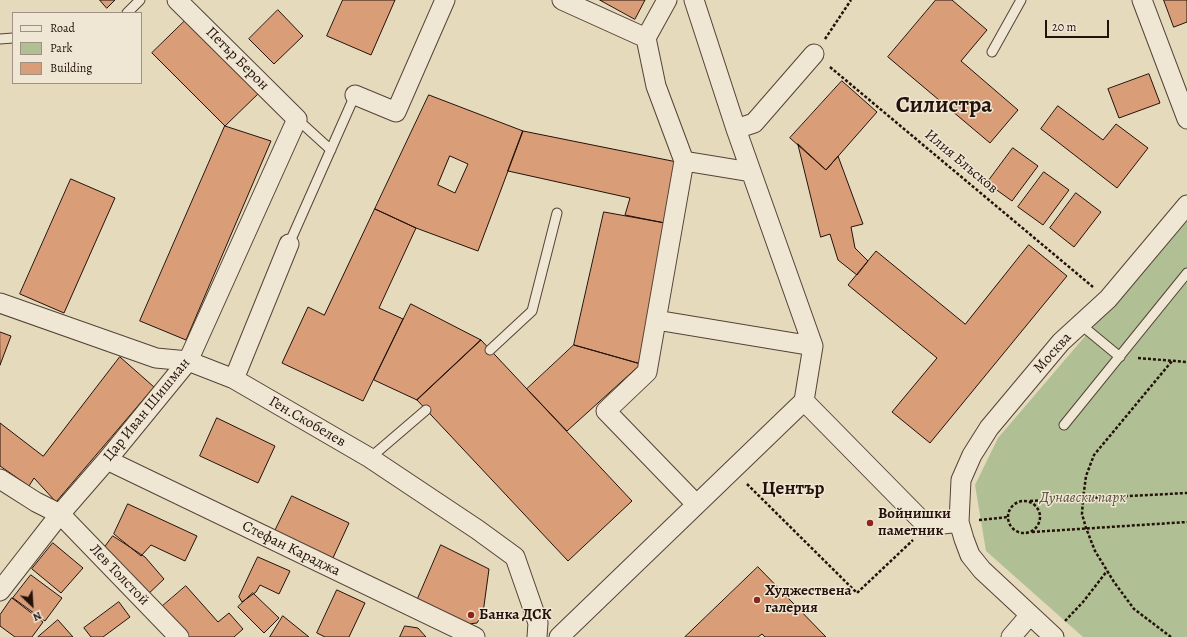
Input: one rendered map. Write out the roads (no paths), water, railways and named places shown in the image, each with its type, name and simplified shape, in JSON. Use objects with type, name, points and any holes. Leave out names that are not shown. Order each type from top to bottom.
[{"type":"street","name":"Петър Берон","points":[[177,0],[297,119]]},
{"type":"street","points":[[355,95],[396,112],[445,0]]},
{"type":"street","points":[[562,0],[646,38]]},
{"type":"street","points":[[667,0],[646,38],[656,86],[684,161],[647,372],[606,411],[696,504]]},
{"type":"street","points":[[559,637],[804,401],[813,346],[736,129],[694,0]]},
{"type":"street","points":[[1142,0],[1187,119]]},
{"type":"street","points":[[736,129],[754,123],[814,54]]},
{"type":"street","name":"Цар Иван Шишман","points":[[0,591],[60,514],[188,361],[297,119]]},
{"type":"street","points":[[684,161],[751,172]]},
{"type":"street","name":"Москва","points":[[1052,636],[982,570],[970,555],[959,522],[961,480],[972,455],[989,428],[1061,342],[1108,299],[1187,205]]},
{"type":"street","points":[[234,379],[289,244]]},
{"type":"street","name":"Ген.Скобелев","points":[[0,303],[156,358],[188,361],[234,379],[370,458],[478,530],[515,557],[538,623],[538,637]]},
{"type":"street","points":[[656,320],[813,346]]},
{"type":"street","points":[[804,401],[927,526],[959,522]]},
{"type":"street","name":"Стефан Караджа","points":[[106,460],[475,637]]},
{"type":"street","points":[[0,479],[36,502],[60,514]]},
{"type":"street","name":"Лев Толстой","points":[[60,514],[179,637]]},
{"type":"street","points":[[1011,637],[1030,615]]},
{"type":"lane","points":[[127,12],[140,0]]},
{"type":"lane","points":[[992,52],[1020,0]]},
{"type":"lane","points":[[0,39],[12,38]]},
{"type":"lane","points":[[289,244],[355,95]]},
{"type":"lane","points":[[297,119],[331,150]]},
{"type":"lane","points":[[490,350],[532,311],[557,213]]},
{"type":"lane","points":[[1064,425],[1187,273]]},
{"type":"lane","points":[[1080,324],[1120,357]]},
{"type":"lane","points":[[370,458],[426,410]]},
{"type":"place","name":"Войнишки паметник","points":[[870,523]]},
{"type":"place","name":"Худжествена галерия","points":[[757,600]]},
{"type":"place","name":"Банка ДСК","points":[[471,615]]},
{"type":"district","name":"Силистра","points":[[944,106]]},
{"type":"district","name":"Център","points":[[793,489]]},
{"type":"park label","name":"Дунавски парк","points":[[1083,498]]}]
